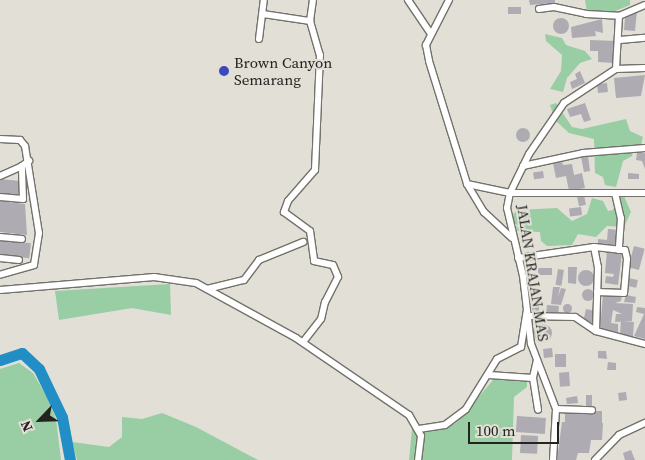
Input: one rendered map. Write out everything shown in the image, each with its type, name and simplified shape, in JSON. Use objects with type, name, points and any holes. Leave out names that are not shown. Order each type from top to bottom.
[{"type":"street","points":[[259,39],[264,0]]},
{"type":"street","points":[[303,342],[321,319],[338,272],[333,265],[314,262],[310,231],[284,212],[288,200],[312,176],[317,161],[322,75],[310,21],[313,0]]},
{"type":"street","points":[[408,0],[430,33]]},
{"type":"street","points":[[449,0],[430,33],[426,45],[429,61],[467,184],[484,212],[513,239]]},
{"type":"street","points":[[539,9],[554,6],[586,14],[619,16],[645,5]]},
{"type":"street","points":[[263,14],[310,21]]},
{"type":"street","points":[[619,16],[620,40],[616,69],[645,68]]},
{"type":"street","points":[[620,40],[645,38]]},
{"type":"street","name":"JALAN KRAJAN MAS","points":[[553,460],[556,410],[537,360],[507,208],[510,193],[523,166],[564,103],[616,69]]},
{"type":"street","points":[[0,139],[20,140],[29,160],[39,233],[38,259],[34,266],[0,275]]},
{"type":"street","points":[[523,166],[583,153],[645,148]]},
{"type":"street","points":[[0,176],[22,166],[29,160]]},
{"type":"street","points":[[0,197],[22,199],[22,166]]},
{"type":"street","points":[[467,184],[510,193],[645,193]]},
{"type":"street","points":[[615,193],[620,218],[620,250]]},
{"type":"street","points":[[0,236],[22,239]]},
{"type":"street","points":[[207,289],[244,280],[259,260],[303,242]]},
{"type":"street","points":[[594,247],[597,292],[596,332]]},
{"type":"street","points":[[518,258],[594,247],[625,250],[627,258],[624,293],[597,292]]},
{"type":"street","points":[[0,258],[19,260]]},
{"type":"street","points":[[0,290],[154,277],[184,279],[207,289],[303,342],[397,406],[419,429],[421,445],[418,460]]},
{"type":"street","points":[[419,429],[453,422],[489,375],[497,359],[521,347],[528,313],[575,318],[596,332],[645,344]]},
{"type":"street","points":[[537,360],[533,378],[538,410]]},
{"type":"street","points":[[489,375],[533,378]]},
{"type":"street","points":[[556,410],[592,410]]},
{"type":"street","points":[[595,460],[619,435],[645,423]]},
{"type":"green space","points":[[585,0],[630,0],[630,5],[610,13],[587,12]]},
{"type":"green space","points":[[545,34],[562,38],[566,45],[585,51],[592,59],[580,63],[567,78],[563,92],[550,89],[561,71],[562,55],[546,41]]},
{"type":"green space","points":[[556,103],[572,127],[582,129],[626,119],[630,131],[643,137],[641,145],[634,146],[632,156],[623,161],[616,187],[605,185],[603,177],[595,173],[594,139],[569,133],[555,120],[550,105]]},
{"type":"green space","points":[[618,195],[624,196],[631,212],[624,227],[607,226],[596,237],[578,234],[572,245],[547,246],[541,241],[540,232],[518,231],[511,217],[517,210],[557,208],[572,221],[587,214],[592,198],[603,201],[608,211],[613,210]]},
{"type":"green space","points":[[170,284],[171,315],[132,308],[59,320],[55,291]]},
{"type":"green space","points":[[19,363],[33,373],[47,397],[56,419],[61,460],[0,460],[0,369]]},
{"type":"green space","points":[[494,379],[527,382],[527,387],[514,397],[512,460],[409,460],[412,429],[430,432],[456,423]]},
{"type":"green space","points":[[162,413],[196,427],[258,460],[77,460],[72,442],[109,447],[122,437],[122,417],[142,419]]},
{"type":"building","points":[[529,0],[555,0],[555,3],[530,5]]},
{"type":"building","points":[[508,7],[521,7],[521,14],[508,14]]},
{"type":"building","points":[[637,11],[635,31],[624,30],[625,18]]},
{"type":"building","points":[[558,18],[564,18],[569,23],[567,32],[558,34],[553,29],[553,23]]},
{"type":"building","points":[[602,19],[603,33],[595,31],[596,36],[572,38],[571,27]]},
{"type":"building","points":[[590,40],[616,41],[614,63],[598,62],[598,51],[590,51]]},
{"type":"building","points":[[580,71],[585,83],[572,89],[570,82],[577,79],[575,74]]},
{"type":"building","points":[[645,75],[641,96],[616,98],[614,78]]},
{"type":"building","points":[[607,83],[608,92],[598,93],[597,84]]},
{"type":"building","points":[[585,103],[591,120],[584,122],[581,114],[570,117],[567,109]]},
{"type":"building","points":[[520,128],[526,128],[530,135],[526,142],[520,142],[516,138],[516,132]]},
{"type":"building","points":[[637,153],[645,153],[645,169],[642,161],[636,160]]},
{"type":"building","points":[[588,156],[590,171],[584,172],[581,157]]},
{"type":"building","points":[[562,162],[563,165],[572,164],[574,175],[582,173],[585,188],[569,191],[566,176],[556,178],[553,163]]},
{"type":"building","points":[[543,171],[544,178],[534,179],[533,172]]},
{"type":"building","points":[[628,173],[639,174],[639,179],[628,179]]},
{"type":"building","points":[[0,179],[20,181],[18,196],[0,194]]},
{"type":"building","points":[[584,195],[586,205],[579,206],[577,196]]},
{"type":"building","points":[[0,201],[25,204],[27,235],[0,232]]},
{"type":"building","points":[[581,207],[582,215],[570,216],[569,208]]},
{"type":"building","points":[[608,229],[619,230],[618,249],[598,247],[598,239],[607,240]]},
{"type":"building","points":[[0,240],[31,243],[29,258],[0,255]]},
{"type":"building","points":[[634,246],[645,249],[639,270],[628,267]]},
{"type":"building","points":[[607,251],[622,253],[618,285],[605,283],[606,276],[613,277],[614,274],[605,273]]},
{"type":"building","points":[[568,267],[577,267],[576,284],[568,283]]},
{"type":"building","points":[[538,268],[552,268],[552,275],[538,275]]},
{"type":"building","points":[[558,269],[564,270],[561,286],[555,285]]},
{"type":"building","points":[[586,270],[592,272],[594,278],[592,284],[586,286],[580,284],[578,278],[580,272]]},
{"type":"building","points":[[628,278],[638,280],[636,288],[626,286]]},
{"type":"building","points":[[553,287],[560,287],[558,297],[561,288],[566,289],[561,305],[551,304]]},
{"type":"building","points":[[586,289],[590,289],[594,295],[590,301],[586,301],[582,297],[582,293]]},
{"type":"building","points":[[603,293],[622,295],[621,301],[615,303],[633,304],[632,321],[615,322],[616,314],[622,314],[613,310],[611,323],[618,324],[618,333],[600,332]]},
{"type":"building","points":[[626,295],[636,297],[635,303],[624,302]]},
{"type":"building","points":[[532,302],[539,302],[539,313],[532,313]]},
{"type":"building","points":[[567,303],[572,308],[567,313],[562,308]]},
{"type":"building","points":[[547,305],[559,306],[558,313],[546,312]]},
{"type":"building","points":[[637,307],[645,308],[645,339],[634,336],[644,314],[636,312]]},
{"type":"building","points":[[586,309],[595,311],[592,323],[583,321]]},
{"type":"building","points":[[621,321],[634,322],[633,337],[620,336]]},
{"type":"building","points":[[543,324],[549,327],[552,333],[549,339],[543,342],[537,339],[534,333],[537,327]]},
{"type":"building","points":[[552,348],[553,357],[544,358],[543,349]]},
{"type":"building","points":[[598,351],[606,351],[607,359],[598,358]]},
{"type":"building","points":[[555,354],[566,354],[566,367],[555,367]]},
{"type":"building","points":[[608,362],[616,363],[616,370],[607,370]]},
{"type":"building","points":[[569,372],[570,386],[560,387],[559,373]]},
{"type":"building","points":[[626,392],[627,400],[619,401],[618,393]]},
{"type":"building","points":[[586,395],[592,395],[592,406],[586,406]]},
{"type":"building","points":[[577,396],[578,403],[567,404],[566,398]]},
{"type":"building","points":[[565,411],[602,411],[602,423],[565,423]]},
{"type":"building","points":[[517,416],[546,418],[545,434],[516,432]]},
{"type":"building","points":[[562,422],[603,423],[602,440],[591,440],[589,453],[578,453],[576,460],[557,460]]},
{"type":"building","points":[[521,435],[538,436],[537,454],[520,453]]},
{"type":"building","points":[[631,450],[635,460],[625,460],[623,453]]},
{"type":"waterway","points":[[0,360],[22,353],[39,369],[62,417],[70,460]]},
{"type":"place","name":"Brown Canyon Semarang","points":[[224,71]]}]
